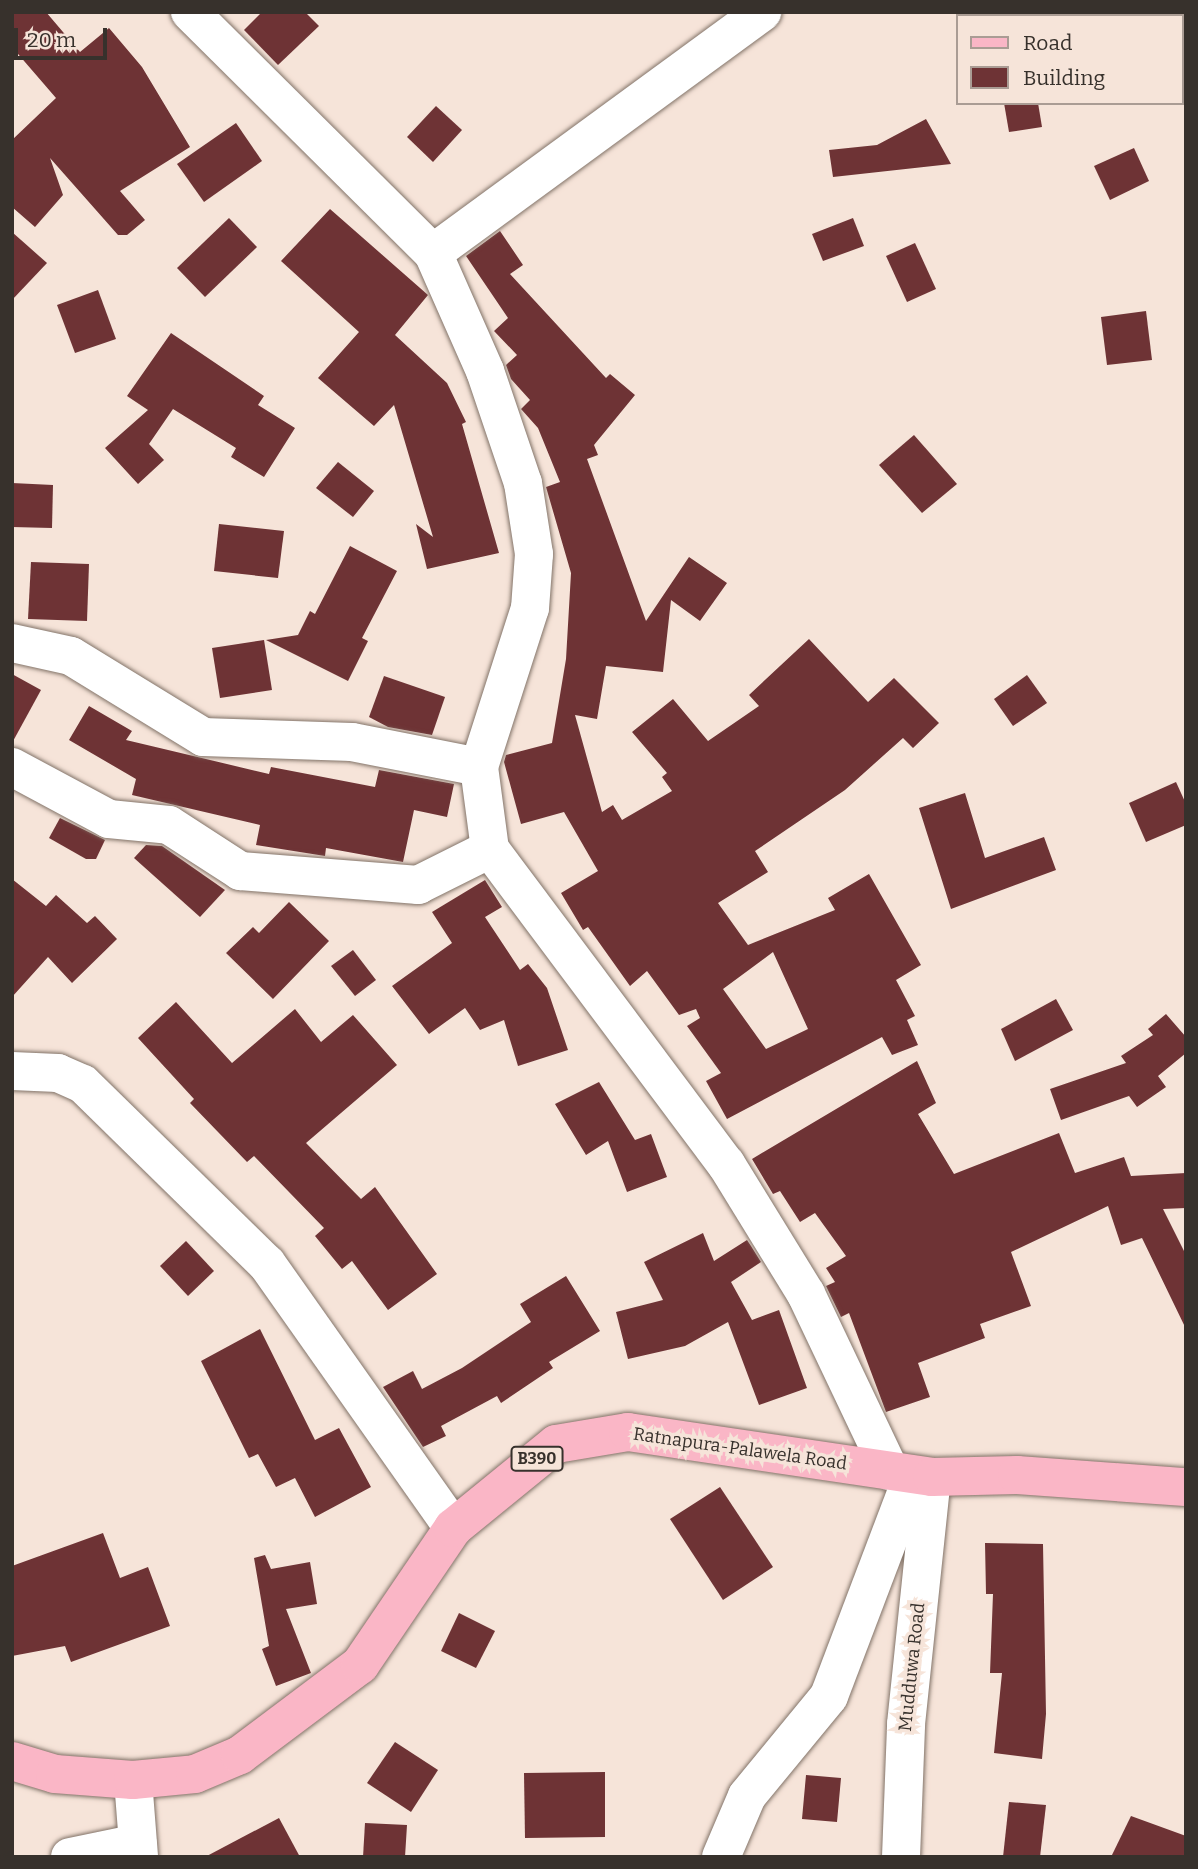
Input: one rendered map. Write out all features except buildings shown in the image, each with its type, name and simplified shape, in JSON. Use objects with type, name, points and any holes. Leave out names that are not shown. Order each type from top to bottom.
[{"type":"main road","name":"Ratnapura-Palawela Road","points":[[12,1762],[55,1774],[133,1780],[195,1774],[240,1755],[360,1665],[453,1528],[556,1444],[628,1432],[911,1474],[1017,1475],[1186,1487]]},
{"type":"street","points":[[190,12],[433,253],[485,371],[523,483],[534,554],[530,607],[479,767],[490,849],[726,1164],[911,1474],[829,1696],[747,1796],[721,1857]]},
{"type":"street","points":[[433,253],[762,12]]},
{"type":"street","points":[[12,643],[71,656],[203,737],[352,742],[479,767]]},
{"type":"street","points":[[12,767],[109,819],[169,825],[240,871],[418,885],[490,849]]},
{"type":"street","points":[[12,1070],[58,1073],[83,1084],[267,1264],[453,1528]]},
{"type":"street","name":"Mudduwa Road","points":[[901,1857],[911,1474]]},
{"type":"street","points":[[71,1857],[138,1850],[133,1780]]}]
